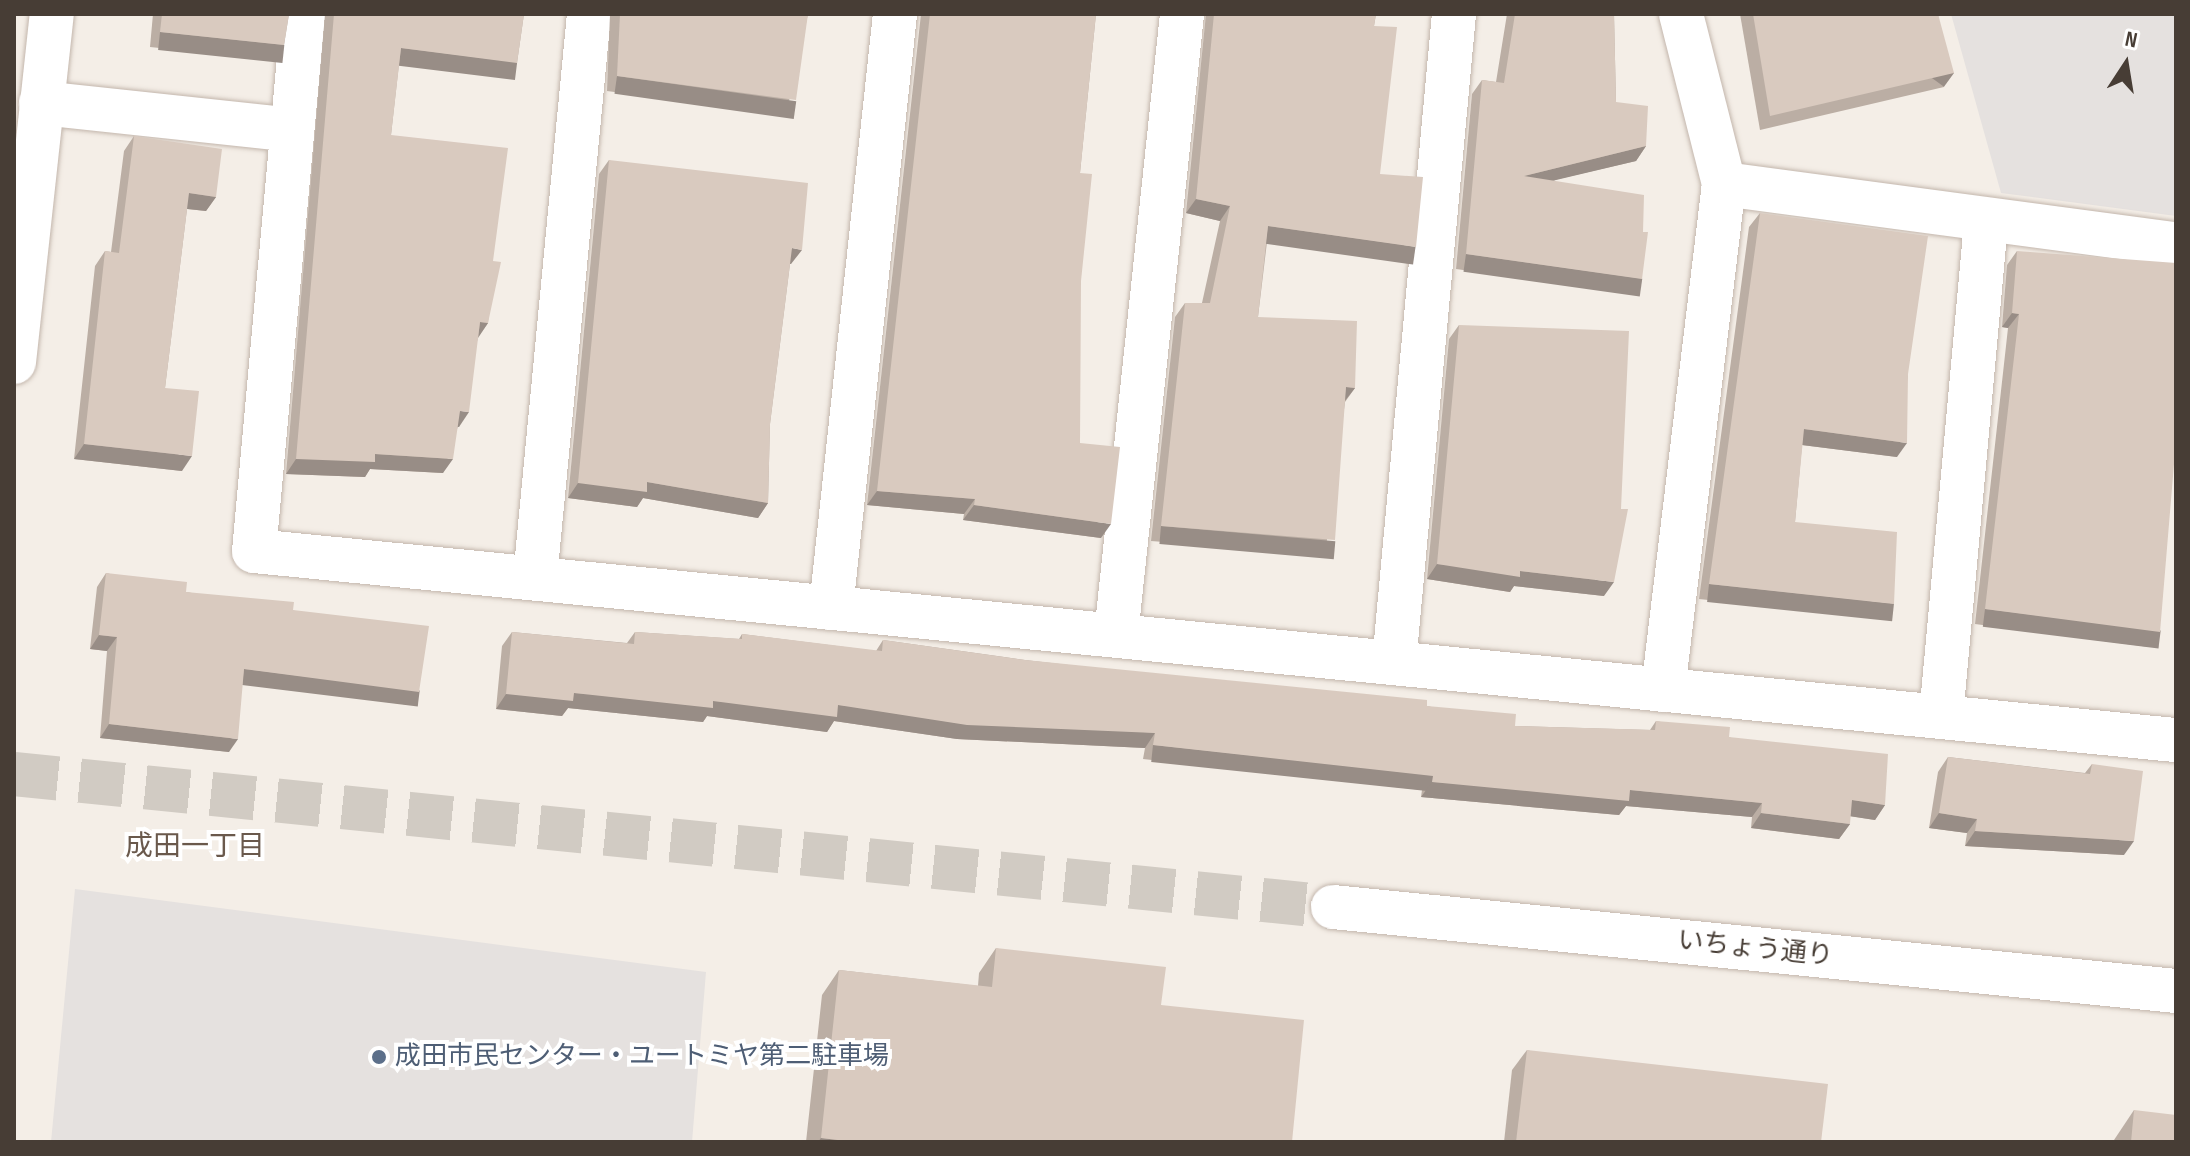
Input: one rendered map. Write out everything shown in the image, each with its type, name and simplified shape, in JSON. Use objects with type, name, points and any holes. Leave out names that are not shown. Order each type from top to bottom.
[{"type":"street","points":[[14,362],[52,14]]},
{"type":"street","points":[[303,14],[254,551],[2176,740]]},
{"type":"street","points":[[535,578],[589,14]]},
{"type":"street","points":[[831,608],[895,14]]},
{"type":"street","points":[[1116,635],[1182,14]]},
{"type":"street","points":[[1394,663],[1454,14]]},
{"type":"street","points":[[1663,690],[1724,184],[1681,14]]},
{"type":"street","points":[[41,103],[292,130]]},
{"type":"street","points":[[1724,184],[1986,222],[2176,244]]},
{"type":"street","points":[[1941,717],[1986,222]]},
{"type":"street","name":"いちょう通り","points":[[1333,907],[2176,991]]},
{"type":"shaded area","points":[[1951,14],[2176,14],[2176,216],[2001,193]]},
{"type":"shaded area","name":"成田市民センター・ユートミヤ第二駐車場","points":[[75,889],[706,972],[692,1142],[51,1142]]},
{"type":"building","points":[[162,14],[289,14],[284,45],[160,32]]},
{"type":"building","points":[[334,14],[524,14],[517,63],[401,48],[391,135],[508,148],[493,261],[501,262],[488,323],[480,322],[469,412],[460,411],[453,459],[375,454],[375,462],[296,459]]},
{"type":"building","points":[[620,14],[808,14],[796,100],[617,76]]},
{"type":"building","points":[[930,14],[1096,14],[1080,173],[1092,174],[1081,281],[1080,443],[1120,447],[1111,524],[974,505],[975,499],[877,491]]},
{"type":"building","points":[[1214,14],[1376,14],[1374,26],[1397,27],[1380,174],[1423,177],[1416,247],[1268,226],[1258,317],[1357,321],[1355,388],[1346,387],[1335,540],[1161,526],[1185,303],[1210,303],[1230,206],[1196,199]]},
{"type":"building","points":[[1515,14],[1614,14],[1616,102],[1648,106],[1646,146],[1524,176],[1644,195],[1643,232],[1648,232],[1642,279],[1466,254],[1482,80],[1504,83]]},
{"type":"building","points":[[1753,14],[1938,14],[1954,73],[1770,116]]},
{"type":"building","points":[[134,136],[222,149],[216,197],[189,193],[165,388],[199,391],[192,456],[84,444],[105,251],[119,253]]},
{"type":"building","points":[[609,160],[808,183],[802,250],[792,248],[770,424],[768,503],[647,482],[647,492],[578,483]]},
{"type":"building","points":[[1760,213],[1928,236],[1908,374],[1907,443],[1804,429],[1795,522],[1897,532],[1894,604],[1709,584]]},
{"type":"building","points":[[2017,251],[2176,263],[2176,440],[2160,632],[1985,609],[2019,314],[2012,313]]},
{"type":"building","points":[[1459,325],[1629,331],[1621,509],[1628,509],[1614,582],[1520,571],[1520,577],[1437,564]]},
{"type":"building","points":[[106,573],[187,582],[186,592],[294,602],[293,610],[429,626],[419,692],[244,669],[238,739],[109,724],[117,637],[99,635]]},
{"type":"building","points":[[512,632],[634,644],[635,632],[742,639],[742,634],[882,651],[883,640],[1025,660],[1427,700],[1427,706],[1516,714],[1515,726],[1655,730],[1656,721],[1730,727],[1729,737],[1888,754],[1885,805],[1852,800],[1850,824],[1761,813],[1762,803],[1630,790],[1629,801],[1432,782],[1433,776],[1153,745],[1155,733],[967,725],[838,705],[837,717],[713,701],[713,708],[574,693],[573,701],[506,694]]},
{"type":"building","points":[[1948,757],[2090,774],[2092,764],[2143,771],[2134,841],[1975,831],[1977,819],[1939,813]]},
{"type":"building","points":[[996,948],[1166,967],[1161,1005],[1304,1020],[1292,1142],[855,1142],[821,1138],[839,970],[992,987]]},
{"type":"building","points":[[1527,1050],[1828,1084],[1821,1142],[1516,1142]]},
{"type":"building","points":[[2134,1110],[2176,1115],[2176,1142],[2131,1142]]},
{"type":"tunnel","points":[[14,774],[1333,907]]},
{"type":"place","name":"成田市民センター・ユートミヤ第二駐車場","points":[[379,1057]]},
{"type":"district","name":"成田一丁目","points":[[195,847]]}]
